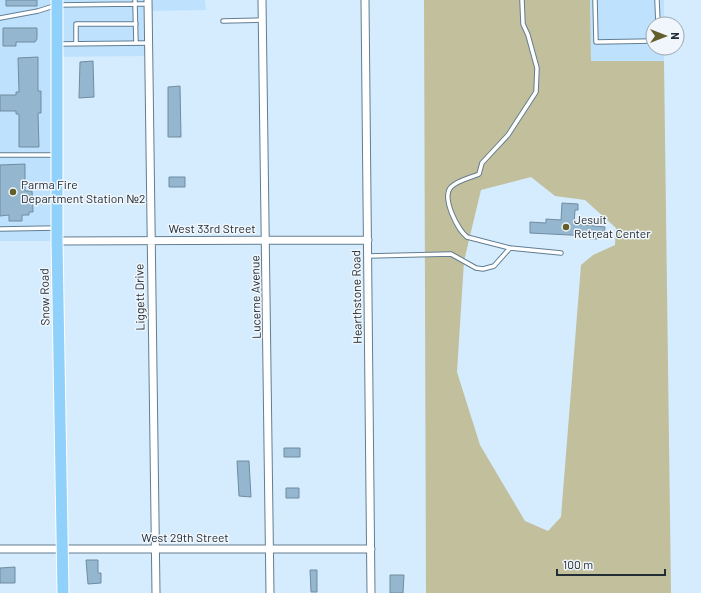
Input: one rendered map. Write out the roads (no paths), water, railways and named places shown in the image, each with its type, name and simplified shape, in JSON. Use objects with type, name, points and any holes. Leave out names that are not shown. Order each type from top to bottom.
[{"type":"main road","name":"Snow Road","points":[[57,2],[57,241],[63,593]]},
{"type":"street","name":"Lucerne Avenue","points":[[262,0],[270,593]]},
{"type":"street","name":"Hearthstone Road","points":[[365,0],[371,593]]},
{"type":"street","name":"Liggett Drive","points":[[148,2],[150,241],[156,593]]},
{"type":"street","name":"West 33rd Street","points":[[57,241],[368,240]]},
{"type":"street","name":"West 29th Street","points":[[0,549],[371,549]]},
{"type":"lane","points":[[522,0],[523,24],[528,35],[537,68],[536,92],[508,135],[482,163],[479,174],[457,183],[448,193],[454,220],[462,233],[475,240],[510,248],[561,253]]},
{"type":"lane","points":[[595,0],[596,42],[645,41]]},
{"type":"lane","points":[[657,0],[658,16]]},
{"type":"lane","points":[[0,18],[38,11],[57,2],[82,2],[115,5],[148,2]]},
{"type":"lane","points":[[135,2],[136,43]]},
{"type":"lane","points":[[223,20],[262,20]]},
{"type":"lane","points":[[76,44],[76,24],[136,24]]},
{"type":"lane","points":[[57,44],[149,43]]},
{"type":"lane","points":[[0,155],[57,155]]},
{"type":"lane","points":[[0,229],[57,228]]},
{"type":"lane","points":[[368,256],[451,254],[483,269],[494,266],[510,248]]},
{"type":"place","name":"Parma Fire Department Station №2","points":[[13,192]]},
{"type":"place","name":"Jesuit Retreat Center","points":[[566,227]]}]
